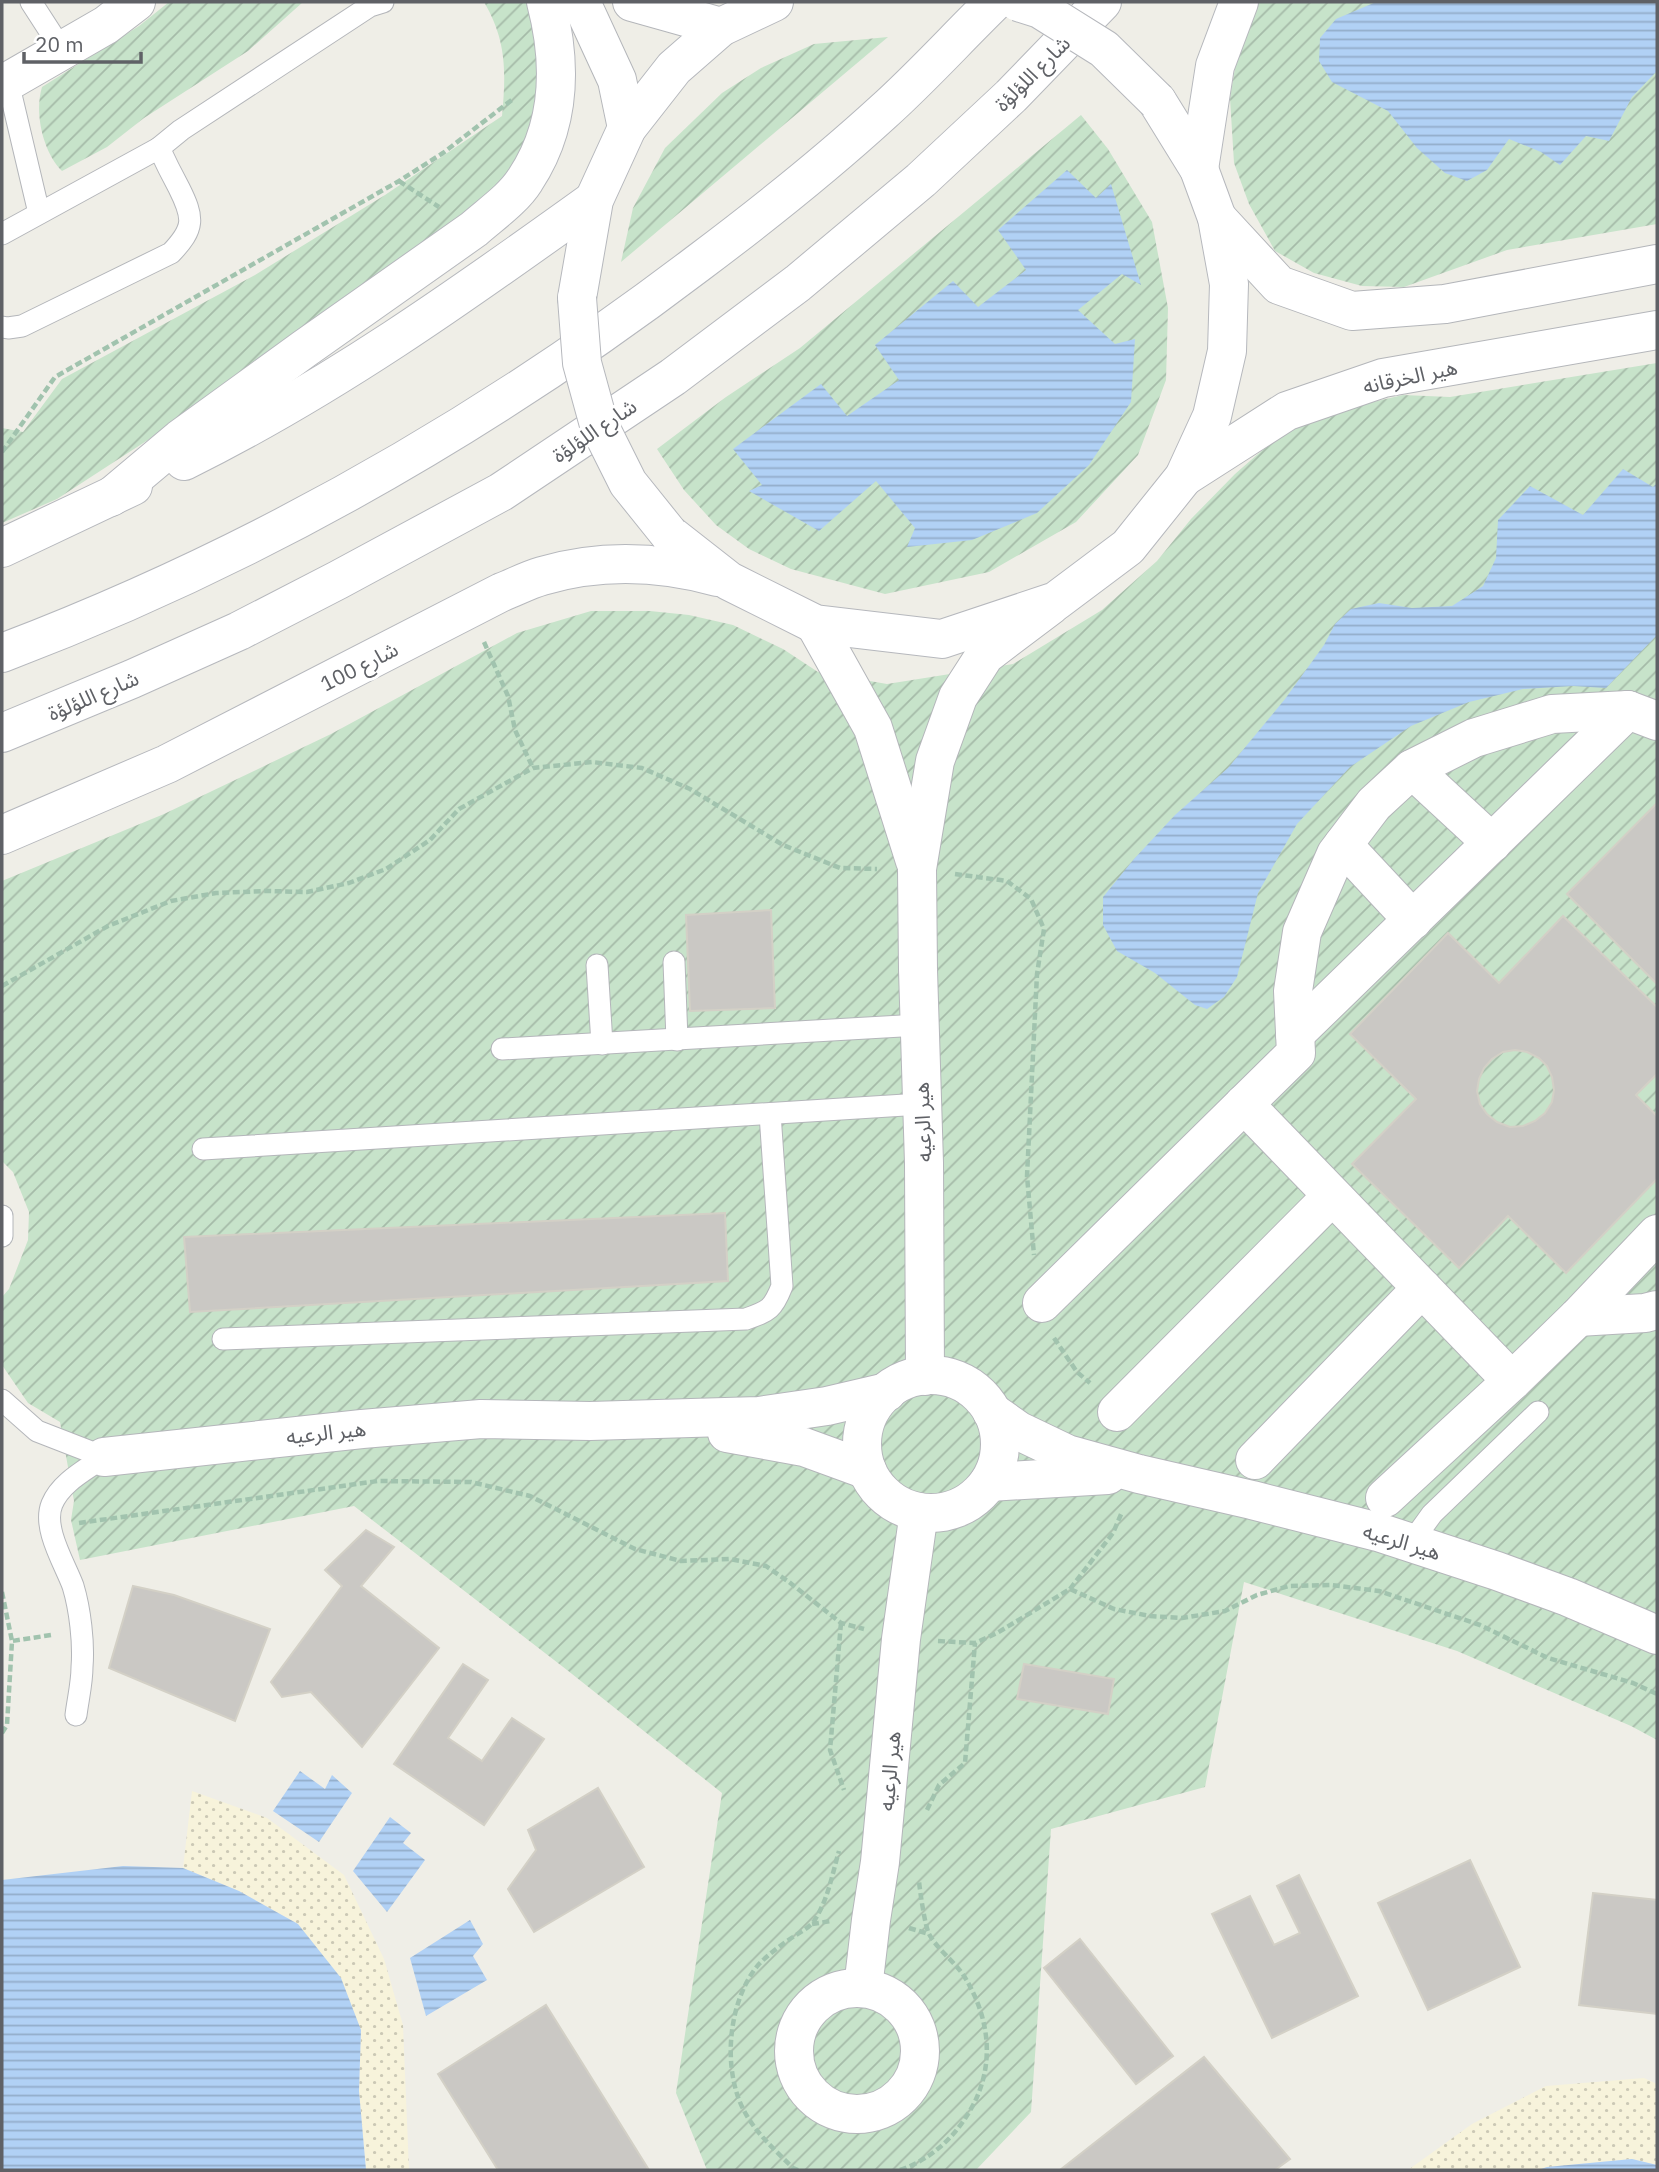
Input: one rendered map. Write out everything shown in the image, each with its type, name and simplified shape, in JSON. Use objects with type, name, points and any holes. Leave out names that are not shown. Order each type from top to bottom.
[{"type":"street","points":[[5,84],[106,25],[136,2]]},
{"type":"street","points":[[111,497],[180,439],[474,229],[524,182],[548,135],[555,109],[554,31],[547,2]]},
{"type":"street","points":[[581,2],[618,80],[627,128]]},
{"type":"street","points":[[632,2],[721,27]]},
{"type":"street","points":[[774,2],[721,27],[674,68],[627,128],[594,200],[577,298],[582,363],[599,425],[628,483],[669,534],[729,581],[815,624],[942,639],[1056,601]]},
{"type":"street","points":[[2,653],[70,627],[191,574],[309,515],[424,450],[535,380],[644,304],[761,216],[884,111],[994,2]]},
{"type":"street","points":[[1017,2],[1040,9],[1104,49],[1157,101],[1199,169],[1217,218],[1228,284],[1227,351],[1212,416],[1184,477]]},
{"type":"street","name":"شارع اللؤلؤة","points":[[2,733],[239,631],[477,505],[535,469],[673,377],[799,283],[921,180],[1011,96],[1101,2]]},
{"type":"street","points":[[1199,169],[1215,66],[1239,2]]},
{"type":"street","points":[[2,548],[111,497],[265,418],[434,314],[594,200]]},
{"type":"street","points":[[1217,218],[1279,285],[1352,311],[1445,304],[1657,264]]},
{"type":"street","name":"هير الخرقانه","points":[[1184,477],[1287,411],[1383,378],[1657,330]]},
{"type":"street","name":"هير الرعيه","points":[[925,1376],[924,1163],[917,869],[935,761],[958,697],[985,655],[1128,547],[1184,477]]},
{"type":"street","name":"شارع 100","points":[[2,835],[167,764],[502,592],[540,576],[580,567],[620,563],[694,571],[729,581]]},
{"type":"street","name":"هير الرعيه","points":[[815,624],[873,728],[917,869]]},
{"type":"street","points":[[1042,1303],[1296,1053],[1293,991],[1302,932],[1336,854],[1374,804],[1412,769],[1474,738],[1552,714],[1643,716]]},
{"type":"street","points":[[1295,1034],[1492,843],[1643,716]]},
{"type":"street","points":[[1412,769],[1492,843]]},
{"type":"street","points":[[1343,845],[1413,920]]},
{"type":"street","points":[[1244,1104],[1512,1381]]},
{"type":"street","points":[[1117,1412],[1332,1196]]},
{"type":"street","points":[[1385,1498],[1578,1317],[1657,1234]]},
{"type":"street","points":[[1255,1460],[1422,1288]]},
{"type":"street","points":[[1578,1317],[1657,1310]]},
{"type":"street","points":[[925,1376],[945,1377],[964,1384],[980,1396],[992,1412],[999,1429],[997,1465],[989,1482],[975,1497],[958,1507],[939,1513],[919,1512],[902,1507],[887,1498],[867,1470],[863,1453],[867,1419],[875,1404],[905,1380],[925,1376]]},
{"type":"street","name":"هير الرعيه","points":[[104,1457],[481,1419],[590,1421],[759,1416],[827,1406],[887,1392]]},
{"type":"street","name":"هير الرعيه","points":[[992,1412],[1019,1431],[1067,1454],[1378,1532],[1497,1570],[1657,1635]]},
{"type":"street","name":"هير الرعيه","points":[[668,1418],[804,1447],[867,1470]]},
{"type":"street","name":"هير الرعيه","points":[[989,1482],[1139,1474]]},
{"type":"street","name":"هير الرعيه","points":[[863,1988],[880,1862],[901,1639],[919,1512]]},
{"type":"lane","points":[[31,2],[62,50]]},
{"type":"lane","points":[[2,234],[159,148],[181,130],[370,6],[383,2]]},
{"type":"lane","points":[[5,84],[39,213]]},
{"type":"lane","points":[[2,327],[22,326],[33,321],[171,253],[183,240],[189,227],[191,211],[159,148]]},
{"type":"lane","points":[[674,962],[677,1040]]},
{"type":"lane","points":[[597,965],[602,1044]]},
{"type":"lane","points":[[502,1049],[919,1026]]},
{"type":"lane","points":[[203,1150],[921,1104]]},
{"type":"lane","points":[[223,1339],[746,1319],[768,1312],[776,1302],[782,1286],[770,1114]]},
{"type":"lane","points":[[2,1216],[2,1236]]},
{"type":"lane","name":"هير الرعيه","points":[[2,1400],[37,1431],[104,1457]]},
{"type":"lane","points":[[1411,1543],[1432,1514],[1538,1412]]},
{"type":"lane","points":[[76,1715],[82,1667],[80,1630],[73,1587],[60,1559],[51,1527],[51,1505],[64,1486],[104,1457]]},
{"type":"path","points":[[2,452],[55,377],[399,181],[443,153],[555,66]]},
{"type":"path","points":[[467,611],[491,653],[508,696],[515,730],[533,768]]},
{"type":"path","points":[[51,1527],[377,1481],[471,1482],[530,1496],[635,1549],[681,1561],[730,1559],[766,1566],[841,1623],[901,1639],[975,1643],[997,1633],[1070,1589],[1114,1609],[1150,1616],[1182,1618],[1225,1611],[1257,1595],[1289,1586],[1331,1585],[1379,1591],[1404,1599],[1480,1625],[1548,1658],[1633,1683],[1657,1693]]},
{"type":"path","points":[[2,1592],[12,1642],[7,1725],[2,1733]]},
{"type":"path","points":[[841,1623],[830,1750],[844,1787],[845,1799]]},
{"type":"path","points":[[12,1642],[80,1630]]},
{"type":"path","points":[[926,1819],[927,1807],[939,1785],[965,1763],[975,1643]]},
{"type":"path","points":[[798,2170],[766,2141],[746,2114],[733,2080],[730,2051],[742,1989],[759,1964],[812,1925],[826,1901],[839,1851]]},
{"type":"path","points":[[900,2170],[932,2154],[955,2134],[975,2104],[986,2074],[987,2032],[980,2007],[963,1975],[929,1934],[919,1884],[920,1873]]},
{"type":"sand","points":[[192,1791],[267,1818],[344,1875],[384,1959],[403,2025],[409,2170],[366,2170],[359,2091],[361,2030],[298,1924],[239,1891],[183,1868]]},
{"type":"sand","points":[[1644,2078],[1657,2084],[1657,2165],[1632,2159],[1538,2170],[1408,2170],[1472,2124],[1546,2086]]},
{"type":"green space","points":[[169,2],[303,2],[248,51],[144,118],[107,147],[62,171],[50,154],[42,132],[39,108],[42,87],[139,26]]},
{"type":"green space","points":[[484,2],[529,2],[540,96],[524,150],[499,183],[466,214],[211,399],[57,499],[2,523],[2,428],[23,432],[62,379],[255,275],[385,195],[502,116],[504,86],[501,44],[492,16]]},
{"type":"green space","points":[[1255,2],[1657,2],[1657,224],[1507,250],[1404,287],[1362,286],[1314,273],[1275,251],[1249,204],[1234,163],[1230,98],[1241,32]]},
{"type":"green space","points":[[888,37],[621,262],[633,208],[665,148],[722,93],[761,68],[814,44]]},
{"type":"green space","points":[[1081,115],[1108,149],[1152,222],[1168,308],[1166,380],[1138,455],[1076,522],[989,572],[885,594],[791,569],[749,549],[716,525],[684,490],[657,449],[726,397],[800,348]]},
{"type":"green space","points":[[1657,363],[1657,1740],[1631,1726],[1457,1651],[1244,1582],[1205,1787],[1051,1829],[1031,2112],[976,2170],[707,2170],[676,2093],[722,1793],[354,1506],[80,1560],[71,1520],[74,1501],[60,1422],[28,1403],[2,1365],[2,1297],[9,1289],[28,1240],[29,1212],[13,1172],[2,1161],[2,881],[164,814],[331,734],[517,633],[591,611],[650,611],[689,615],[733,625],[783,649],[818,672],[887,684],[1013,664],[1102,610],[1157,561],[1191,519],[1235,474],[1273,441],[1301,422],[1403,395],[1450,397]]},
{"type":"water","points":[[1376,2],[1657,2],[1657,71],[1632,97],[1609,141],[1586,136],[1560,165],[1541,152],[1509,139],[1487,170],[1467,181],[1445,173],[1417,148],[1388,111],[1332,82],[1319,61],[1320,38],[1336,19]]},
{"type":"water","points":[[1067,170],[1096,198],[1111,184],[1141,285],[1122,274],[1078,310],[1115,344],[1135,339],[1131,402],[1089,465],[1037,513],[972,540],[907,547],[915,528],[876,481],[819,531],[749,491],[762,485],[733,449],[821,384],[847,416],[899,380],[875,345],[953,281],[978,307],[1026,270],[998,230]]},
{"type":"water","points":[[1623,469],[1653,487],[1657,483],[1657,635],[1606,688],[1573,686],[1523,689],[1469,702],[1411,726],[1350,767],[1297,824],[1258,893],[1237,977],[1224,997],[1207,1009],[1195,1005],[1155,973],[1117,951],[1103,925],[1103,897],[1175,815],[1228,768],[1285,699],[1324,645],[1335,624],[1351,609],[1379,603],[1412,608],[1452,606],[1483,586],[1496,558],[1498,520],[1530,486],[1583,515]]},
{"type":"water","points":[[300,1771],[325,1789],[332,1775],[352,1793],[319,1842],[273,1811]]},
{"type":"water","points":[[390,1817],[411,1833],[403,1843],[425,1860],[387,1912],[353,1871]]},
{"type":"water","points":[[123,1866],[183,1868],[239,1891],[298,1924],[341,1978],[361,2030],[359,2091],[366,2170],[2,2170],[2,1880]]},
{"type":"water","points":[[470,1920],[483,1944],[473,1956],[487,1980],[426,2016],[410,1958]]},
{"type":"water","points":[[1632,2159],[1657,2165],[1657,2170],[1538,2170],[1547,2167]]},
{"type":"building","points":[[1657,803],[1657,984],[1567,894]]},
{"type":"building","points":[[771,910],[775,1008],[690,1011],[686,915]]},
{"type":"building","points":[[1563,916],[1657,1007],[1657,1074],[1636,1095],[1657,1116],[1657,1179],[1566,1273],[1508,1216],[1459,1268],[1352,1164],[1416,1099],[1350,1034],[1448,933],[1499,983]],"holes":[[[1503,1052],[1527,1052],[1547,1066],[1554,1090],[1552,1102],[1545,1113],[1535,1121],[1510,1127],[1497,1122],[1480,1104],[1477,1091],[1479,1079],[1484,1068]]]},
{"type":"building","points":[[725,1213],[728,1281],[190,1312],[184,1237]]},
{"type":"building","points":[[366,1530],[394,1547],[361,1586],[439,1648],[362,1747],[311,1692],[282,1697],[271,1682],[342,1586],[325,1570]]},
{"type":"building","points":[[133,1586],[174,1595],[270,1629],[235,1721],[109,1668]]},
{"type":"building","points":[[463,1664],[488,1680],[448,1738],[482,1761],[512,1718],[544,1739],[484,1825],[394,1764]]},
{"type":"building","points":[[1024,1664],[1114,1679],[1108,1714],[1017,1699]]},
{"type":"building","points":[[598,1788],[644,1867],[534,1932],[508,1889],[536,1850],[528,1830]]},
{"type":"building","points":[[1470,1860],[1520,1967],[1428,2010],[1378,1903]]},
{"type":"building","points":[[1299,1875],[1358,1996],[1272,2038],[1212,1914],[1250,1896],[1274,1945],[1300,1933],[1277,1886]]},
{"type":"building","points":[[1593,1893],[1657,1900],[1657,2014],[1579,2005]]},
{"type":"building","points":[[1080,1939],[1173,2056],[1136,2084],[1044,1968]]},
{"type":"building","points":[[546,2005],[649,2170],[498,2170],[438,2074]]},
{"type":"building","points":[[1204,2057],[1290,2159],[1275,2170],[1060,2170]]}]
